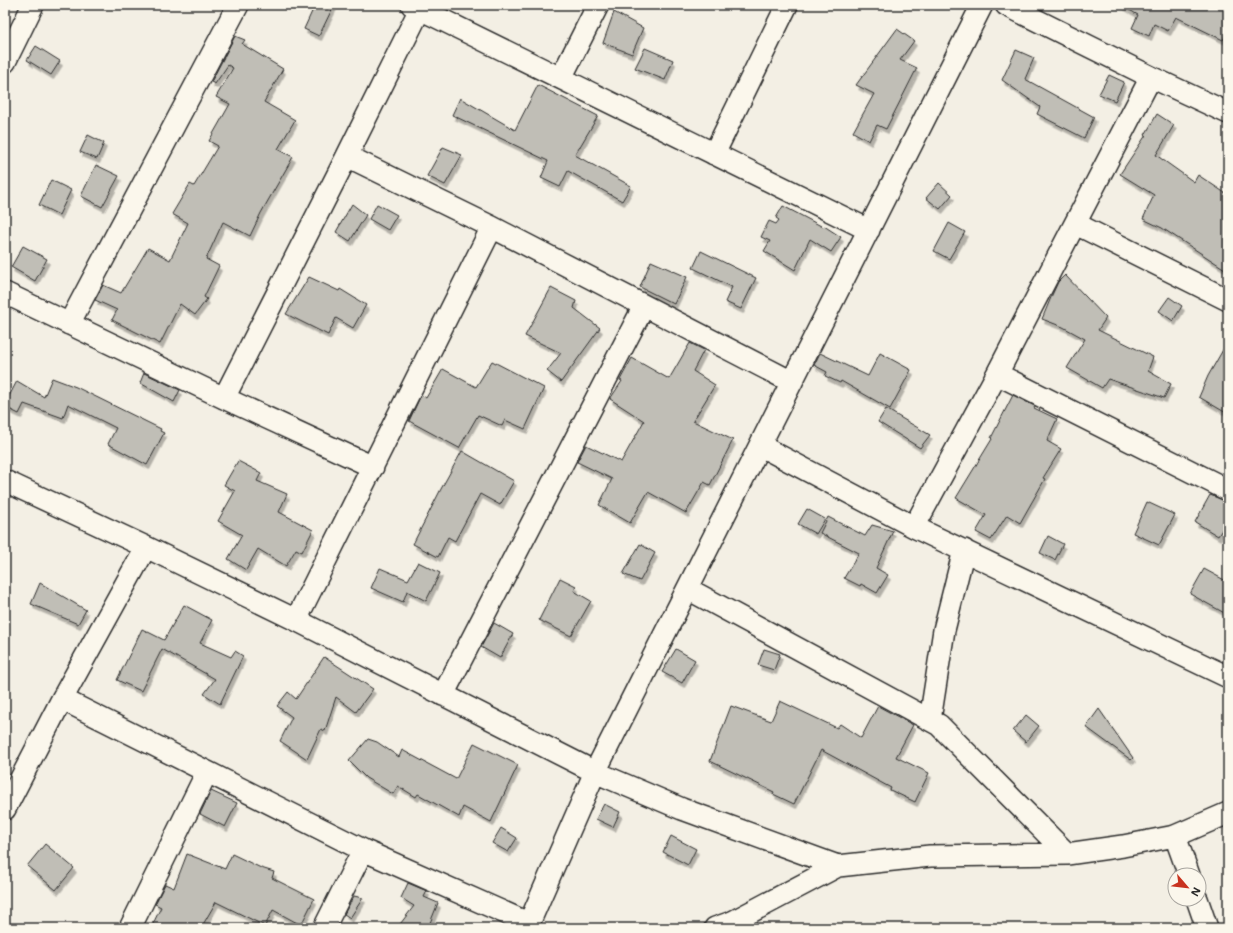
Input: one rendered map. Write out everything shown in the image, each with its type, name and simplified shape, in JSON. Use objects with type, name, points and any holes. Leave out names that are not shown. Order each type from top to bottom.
[{"type":"street","points":[[5,62],[33,5]]},
{"type":"street","points":[[69,324],[238,5]]},
{"type":"street","points":[[561,78],[598,5]]},
{"type":"street","points":[[714,154],[787,5]]},
{"type":"street","points":[[62,699],[363,850],[528,926],[596,772],[982,5]]},
{"type":"street","points":[[1006,5],[1151,77],[1228,113]]},
{"type":"street","points":[[224,398],[348,156],[416,7],[869,230]]},
{"type":"street","points":[[914,527],[1076,224],[1151,77]]},
{"type":"street","points":[[348,156],[492,227],[792,382]]},
{"type":"street","points":[[1076,224],[1228,300]]},
{"type":"street","points":[[296,620],[492,227]]},
{"type":"street","points":[[5,293],[224,398],[373,467]]},
{"type":"street","points":[[443,695],[644,306]]},
{"type":"street","points":[[997,374],[1228,490]]},
{"type":"street","points":[[761,446],[914,527],[1228,677]]},
{"type":"street","points":[[5,482],[146,547],[296,620],[596,772],[682,809],[838,866]]},
{"type":"street","points":[[5,809],[62,699],[146,547]]},
{"type":"street","points":[[930,720],[944,630],[964,550]]},
{"type":"street","points":[[688,589],[939,725],[1066,854]]},
{"type":"street","points":[[130,928],[207,772]]},
{"type":"street","points":[[715,928],[732,922],[838,866],[930,856],[1066,854],[1122,846],[1175,836],[1228,813]]},
{"type":"street","points":[[1175,836],[1186,867]]},
{"type":"street","points":[[324,928],[363,850]]},
{"type":"street","points":[[1200,907],[1207,928]]},
{"type":"building","points":[[315,5],[334,5],[319,36],[304,29]]},
{"type":"building","points":[[1121,5],[1228,5],[1228,31],[1223,40],[1176,17],[1168,31],[1154,24],[1149,36],[1132,28],[1138,15]]},
{"type":"building","points":[[614,12],[643,28],[632,54],[603,43]]},
{"type":"building","points":[[897,29],[914,41],[900,60],[917,68],[886,129],[877,125],[869,141],[853,132],[874,94],[856,85]]},
{"type":"building","points":[[235,36],[245,40],[242,44],[283,69],[264,102],[295,120],[278,149],[293,157],[261,213],[250,236],[223,222],[206,259],[219,266],[204,297],[207,299],[195,315],[180,304],[160,344],[112,320],[117,310],[95,300],[103,285],[121,293],[148,248],[170,260],[188,223],[172,214],[190,184],[194,186],[218,146],[209,141],[230,104],[216,97],[233,68],[228,65],[215,84],[211,82]]},
{"type":"building","points":[[36,46],[60,61],[51,75],[27,60]]},
{"type":"building","points":[[645,48],[673,60],[665,80],[635,68]]},
{"type":"building","points":[[1016,50],[1034,58],[1025,79],[1094,117],[1084,138],[1037,114],[1040,107],[1002,80]]},
{"type":"building","points":[[1109,75],[1124,82],[1115,101],[1099,94]]},
{"type":"building","points":[[538,85],[598,116],[575,155],[631,186],[622,201],[568,171],[560,187],[541,178],[548,161],[452,115],[460,98],[515,130]]},
{"type":"building","points":[[1157,114],[1174,125],[1156,155],[1194,182],[1198,175],[1228,195],[1228,271],[1162,228],[1143,219],[1154,195],[1120,174],[1146,135]]},
{"type":"building","points":[[88,135],[104,143],[97,159],[80,152]]},
{"type":"building","points":[[443,147],[462,155],[445,185],[427,176]]},
{"type":"building","points":[[96,165],[119,176],[102,207],[81,196]]},
{"type":"building","points":[[51,180],[71,190],[59,215],[39,205]]},
{"type":"building","points":[[939,183],[952,195],[940,209],[926,198]]},
{"type":"building","points":[[352,204],[366,215],[350,241],[336,232]]},
{"type":"building","points":[[377,204],[397,215],[388,230],[369,219]]},
{"type":"building","points":[[783,206],[823,227],[824,226],[841,237],[831,252],[810,239],[795,270],[764,251],[770,241],[761,237],[769,221],[776,224],[779,220],[776,218]]},
{"type":"building","points":[[949,223],[965,232],[949,259],[934,251]]},
{"type":"building","points":[[23,246],[47,259],[35,281],[11,267]]},
{"type":"building","points":[[701,251],[756,278],[741,309],[725,302],[732,287],[693,268]]},
{"type":"building","points":[[651,261],[687,277],[674,304],[640,287]]},
{"type":"building","points":[[1065,275],[1106,318],[1098,330],[1153,357],[1148,371],[1171,384],[1164,398],[1108,379],[1102,388],[1067,368],[1085,339],[1063,327],[1042,319],[1058,282]]},
{"type":"building","points":[[309,277],[339,291],[340,289],[366,305],[353,328],[336,318],[328,335],[286,314]]},
{"type":"building","points":[[551,288],[576,301],[574,308],[600,328],[561,382],[547,371],[561,353],[525,336]]},
{"type":"building","points":[[1169,297],[1182,306],[1173,321],[1159,311]]},
{"type":"building","points":[[1228,341],[1228,414],[1199,397],[1208,376]]},
{"type":"building","points":[[690,343],[704,350],[693,371],[715,385],[693,421],[733,440],[710,485],[704,482],[686,513],[648,492],[630,523],[599,505],[612,479],[577,462],[586,445],[621,462],[644,421],[610,399],[622,381],[620,380],[632,358],[669,379]]},
{"type":"building","points":[[820,353],[868,376],[880,353],[911,370],[890,409],[841,381],[840,383],[825,376],[827,372],[814,365]]},
{"type":"building","points":[[492,361],[544,388],[525,429],[505,420],[502,426],[478,415],[459,448],[409,421],[421,395],[426,398],[443,369],[476,387]]},
{"type":"building","points":[[144,373],[180,390],[174,402],[140,383]]},
{"type":"building","points":[[52,378],[76,387],[161,429],[160,431],[164,433],[147,465],[108,444],[116,428],[68,404],[63,418],[24,404],[19,414],[5,407],[5,404],[17,381],[44,397]]},
{"type":"building","points":[[1013,395],[1035,406],[1034,408],[1057,419],[1047,441],[1061,449],[1043,478],[1045,479],[1020,523],[1007,515],[991,540],[976,532],[986,515],[956,498],[992,439],[991,438]]},
{"type":"building","points":[[886,409],[930,435],[920,448],[878,422]]},
{"type":"building","points":[[462,451],[514,481],[500,505],[480,494],[455,541],[448,537],[438,557],[413,544]]},
{"type":"building","points":[[238,461],[261,473],[257,481],[287,494],[279,512],[313,530],[302,552],[296,549],[286,566],[258,549],[246,570],[228,559],[242,535],[218,521],[235,491],[224,485]]},
{"type":"building","points":[[1210,495],[1228,502],[1228,520],[1218,536],[1195,522]]},
{"type":"building","points":[[1147,502],[1175,515],[1159,545],[1133,533]]},
{"type":"building","points":[[807,509],[825,519],[816,534],[798,524]]},
{"type":"building","points":[[828,517],[865,536],[872,525],[893,531],[876,568],[888,575],[877,593],[861,584],[860,586],[844,578],[859,553],[820,533]]},
{"type":"building","points":[[1048,536],[1063,544],[1055,560],[1040,553]]},
{"type":"building","points":[[640,544],[655,553],[640,581],[623,574]]},
{"type":"building","points":[[418,562],[440,573],[426,601],[407,591],[403,602],[371,588],[380,568],[408,580]]},
{"type":"building","points":[[1204,569],[1228,582],[1228,615],[1190,594]]},
{"type":"building","points":[[560,578],[576,586],[574,591],[591,601],[571,636],[539,620]]},
{"type":"building","points":[[40,583],[86,610],[78,624],[31,604]]},
{"type":"building","points":[[184,605],[212,620],[200,643],[231,657],[235,651],[243,656],[220,704],[204,694],[215,679],[162,649],[141,691],[117,680],[142,629],[164,640]]},
{"type":"building","points":[[494,623],[513,634],[500,658],[481,647]]},
{"type":"building","points":[[676,649],[695,660],[682,683],[662,672]]},
{"type":"building","points":[[764,649],[780,654],[774,670],[758,665]]},
{"type":"building","points":[[324,657],[373,689],[356,712],[336,697],[325,731],[321,729],[307,759],[280,741],[292,717],[277,706],[288,692],[296,699]]},
{"type":"building","points":[[780,701],[837,728],[840,724],[861,738],[878,706],[913,725],[896,757],[929,773],[915,802],[890,790],[891,788],[821,750],[794,804],[773,794],[774,792],[710,761],[731,706],[771,721]]},
{"type":"building","points":[[1099,709],[1133,758],[1131,760],[1086,727]]},
{"type":"building","points":[[1026,715],[1039,726],[1026,742],[1013,731]]},
{"type":"building","points":[[368,739],[377,742],[399,757],[402,750],[456,779],[474,743],[518,765],[491,822],[463,807],[459,817],[418,794],[416,797],[398,786],[393,794],[366,778],[349,761]]},
{"type":"building","points":[[211,791],[237,803],[225,827],[200,814]]},
{"type":"building","points":[[604,804],[620,812],[613,827],[596,819]]},
{"type":"building","points":[[501,828],[517,838],[508,852],[492,843]]},
{"type":"building","points":[[671,836],[696,849],[688,865],[663,852]]},
{"type":"building","points":[[45,844],[74,868],[56,890],[27,866]]},
{"type":"building","points":[[187,854],[225,869],[232,854],[261,868],[274,872],[272,878],[314,899],[301,925],[273,910],[265,926],[216,902],[201,928],[151,928],[161,907],[155,904],[165,884],[174,888]]},
{"type":"building","points":[[408,883],[427,891],[424,897],[438,903],[428,928],[397,928],[414,906],[401,898]]},
{"type":"building","points":[[354,896],[363,898],[350,918],[344,914]]}]
